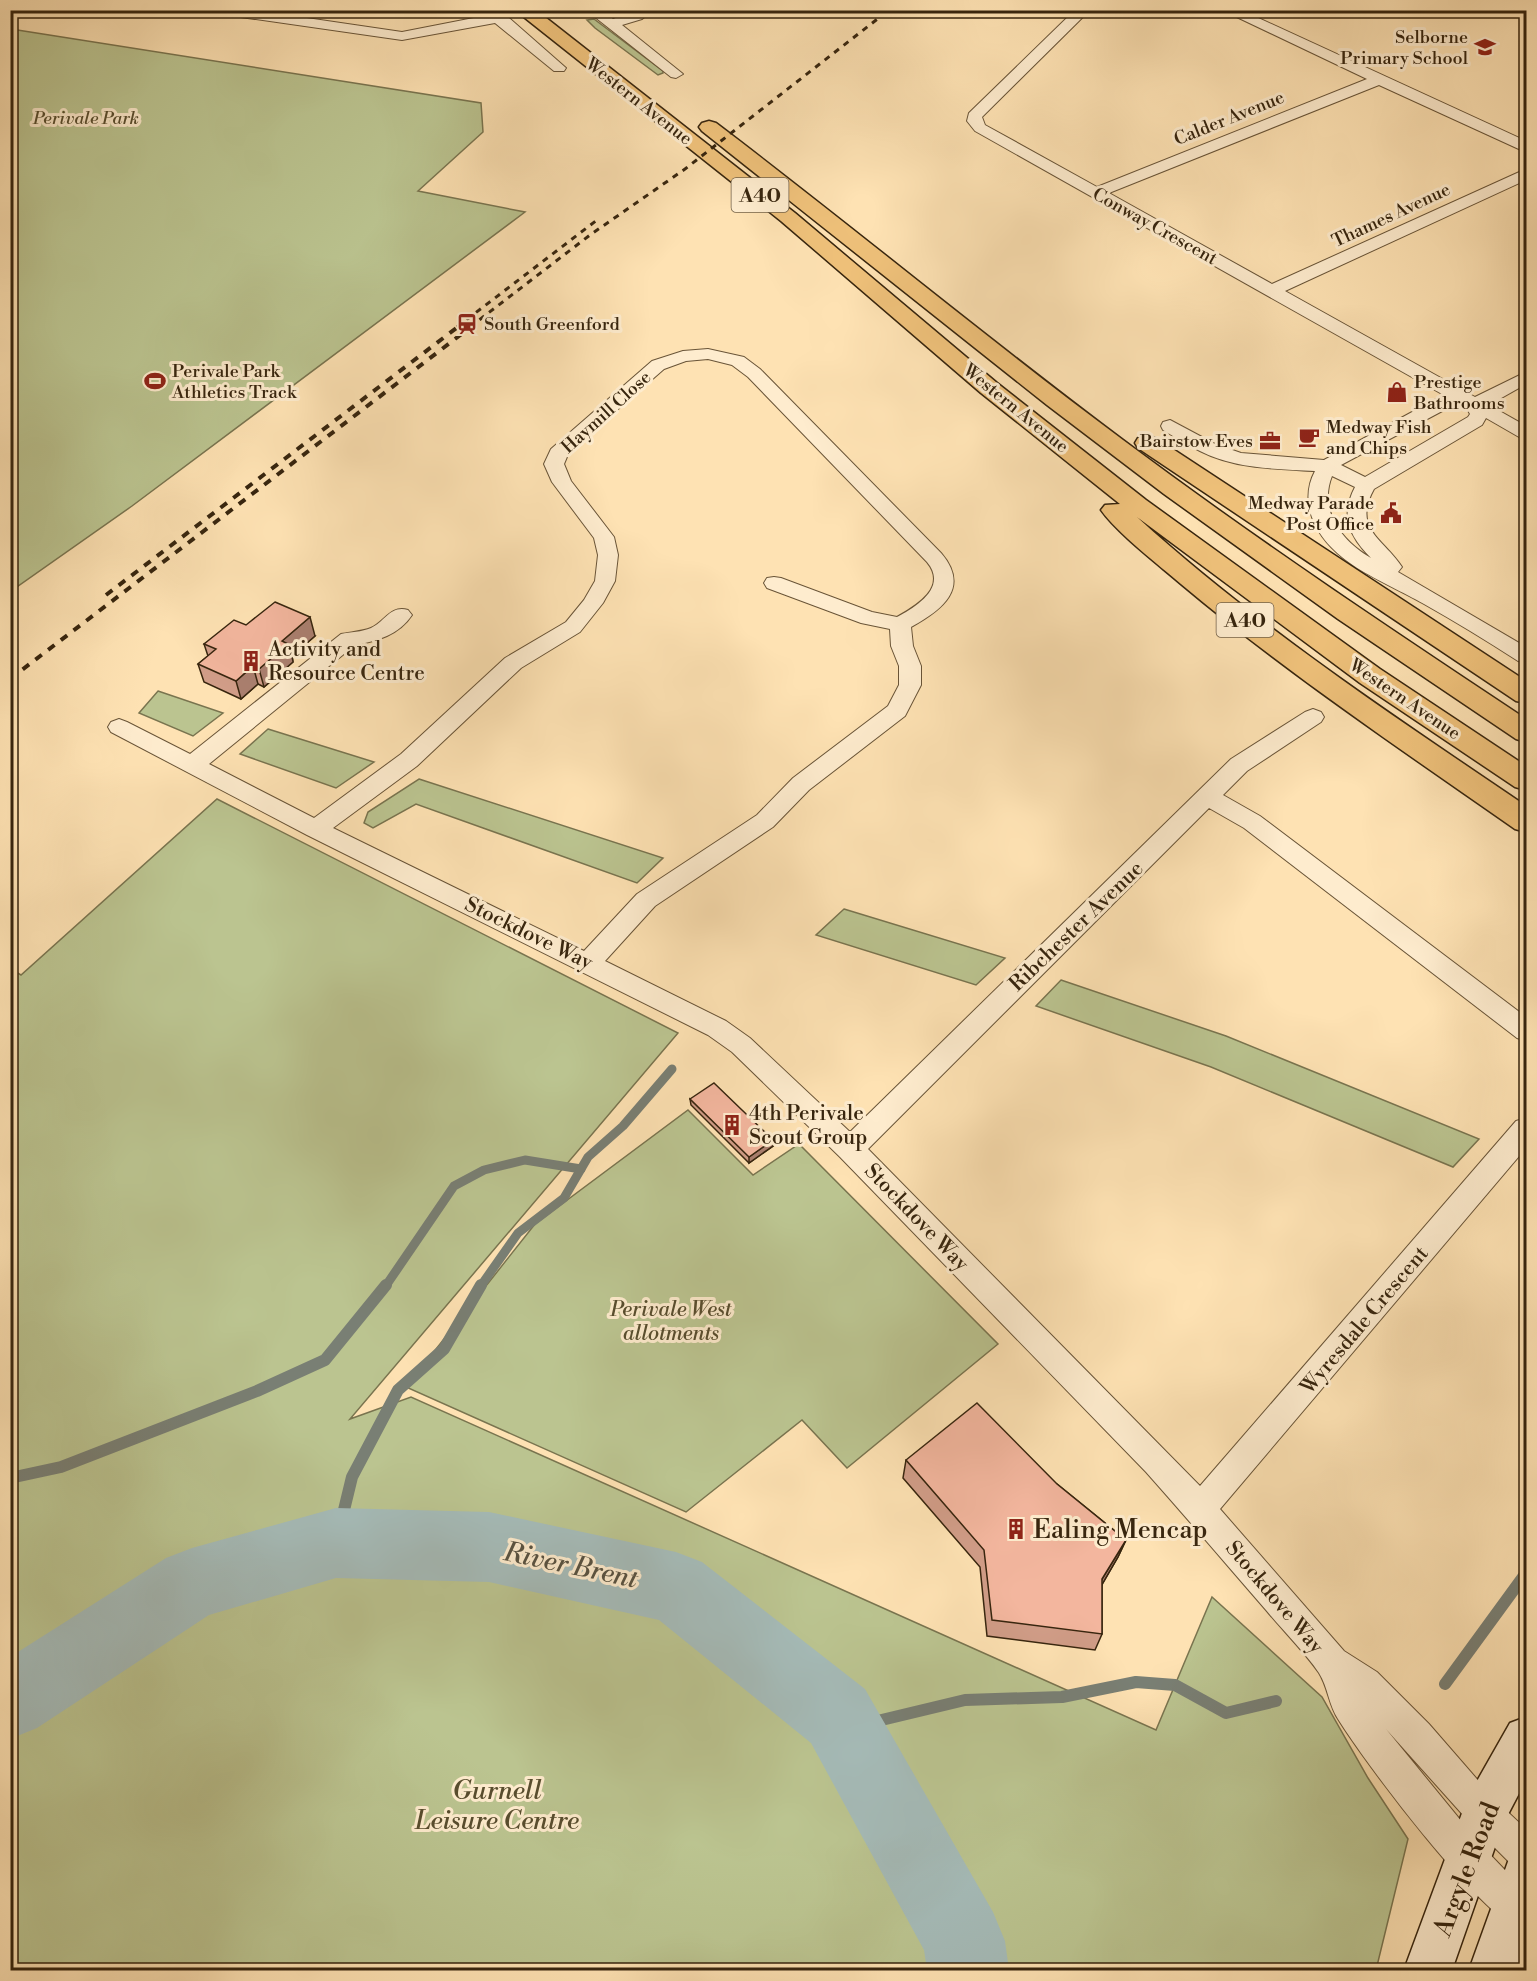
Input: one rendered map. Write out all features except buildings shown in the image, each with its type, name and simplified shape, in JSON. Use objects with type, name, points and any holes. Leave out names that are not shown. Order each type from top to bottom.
[{"type":"highway","name":"Western Avenue","points":[[524,10],[788,217],[989,388],[1137,505],[1352,662],[1527,780]]},
{"type":"highway","name":"Western Avenue","points":[[693,116],[814,207],[1020,372],[1181,495],[1408,654],[1527,732]]},
{"type":"highway","name":"A40","points":[[1020,372],[1099,411],[1527,694]]},
{"type":"highway","name":"A40","points":[[989,388],[1163,557],[1347,698],[1527,821]]},
{"type":"main road","name":"Argyle Road","points":[[1428,1971],[1484,1813],[1518,1751],[1527,1740]]},
{"type":"main road","points":[[1493,1971],[1522,1897]]},
{"type":"street","points":[[220,10],[402,36],[496,14],[560,68]]},
{"type":"street","points":[[593,10],[676,74]]},
{"type":"street","points":[[611,24],[637,16],[646,10]]},
{"type":"street","name":"Conway Crescent","points":[[1083,10],[974,116],[980,128],[1527,433]]},
{"type":"street","points":[[1229,10],[1527,147]]},
{"type":"street","name":"Calder Avenue","points":[[1096,193],[1377,80]]},
{"type":"street","name":"Thames Avenue","points":[[1271,291],[1527,174]]},
{"type":"street","name":"Haymill Close","points":[[315,829],[409,760],[513,663],[573,627],[593,603],[605,581],[608,555],[604,537],[562,482],[554,464],[561,449],[658,365],[683,356],[708,354],[738,361],[754,373],[935,560],[942,570],[944,581],[939,594],[926,610],[900,624]]},
{"type":"street","points":[[1527,377],[1474,405],[1443,403],[1327,466],[1317,488],[1320,511],[1332,536],[1356,557],[1527,656]]},
{"type":"street","points":[[1416,590],[1369,544],[1358,523],[1357,502],[1366,485],[1475,421],[1479,414],[1474,405]]},
{"type":"street","points":[[1170,426],[1208,448],[1238,458],[1262,462],[1327,466],[1366,485]]},
{"type":"street","points":[[588,963],[646,900],[765,821],[801,784],[897,711],[910,685],[910,666],[902,646],[900,624],[868,618],[774,583]]},
{"type":"street","points":[[192,765],[349,639],[377,634],[401,615]]},
{"type":"street","name":"Ribchester Avenue","points":[[850,1149],[1239,765],[1313,717]]},
{"type":"street","name":"Stockdove Way","points":[[119,727],[315,829],[717,1028],[741,1045],[850,1149],[1200,1509],[1332,1664],[1365,1684],[1417,1736],[1484,1813],[1527,1853]]},
{"type":"street","points":[[1208,797],[1252,822],[1527,1031]]},
{"type":"street","name":"Wyresdale Crescent","points":[[1200,1509],[1527,1129]]},
{"type":"street","name":"Stockdove Way","points":[[1332,1664],[1347,1705],[1387,1760],[1467,1857],[1522,1897]]},
{"type":"green space","points":[[594,19],[663,73],[658,75],[587,20]]},
{"type":"green space","name":"Perivale Park Athletics Track","points":[[11,29],[481,103],[483,132],[418,191],[525,212],[132,506],[11,591]]},
{"type":"green space","points":[[158,691],[223,713],[193,736],[139,713]]},
{"type":"green space","points":[[268,729],[374,762],[336,788],[240,754]]},
{"type":"green space","points":[[419,779],[663,858],[637,883],[416,804],[373,828],[364,823],[368,812]]},
{"type":"green space","name":"Gurnell Leisure Centre","points":[[217,799],[678,1033],[350,1419],[411,1397],[1156,1730],[1212,1597],[1322,1697],[1368,1778],[1408,1839],[1376,1970],[11,1970],[11,969],[21,975]]},
{"type":"green space","points":[[844,909],[1005,958],[976,985],[816,935]]},
{"type":"green space","points":[[1061,980],[1226,1036],[1479,1139],[1453,1167],[1211,1067],[1036,1006]]},
{"type":"green space","name":"Perivale West allotments","points":[[688,1110],[753,1175],[799,1144],[998,1344],[847,1468],[802,1420],[686,1512],[406,1387],[535,1224]]},
{"type":"waterway","points":[[581,1169],[588,1157],[623,1126],[672,1069]]},
{"type":"waterway","points":[[385,1287],[454,1186],[484,1170],[525,1160],[581,1169]]},
{"type":"waterway","points":[[480,1287],[518,1233],[564,1198],[581,1169]]},
{"type":"waterway","points":[[10,1478],[61,1467],[257,1391],[325,1360],[386,1285]]},
{"type":"waterway","points":[[336,1543],[352,1477],[398,1390],[444,1349],[481,1285]]},
{"type":"waterway","name":"River Brent","points":[[10,1701],[192,1584],[336,1543],[489,1547],[676,1588],[838,1716],[964,1941],[968,1970]]},
{"type":"waterway","points":[[1445,1684],[1526,1573]]},
{"type":"waterway","points":[[844,1729],[965,1700],[1062,1697],[1136,1682],[1175,1685],[1226,1713],[1276,1701]]},
{"type":"railway","points":[[470,327],[590,235],[685,169],[889,10]]},
{"type":"railway","points":[[457,327],[597,220]]},
{"type":"railway","points":[[106,595],[459,326]]},
{"type":"railway","points":[[10,679],[472,326]]},
{"type":"place","name":"Selborne Primary School","points":[[1485,47]]},
{"type":"place","name":"South Greenford","points":[[467,324]]},
{"type":"place","name":"Perivale Park Athletics Track","points":[[155,381]]},
{"type":"place","name":"Prestige Bathrooms","points":[[1397,392]]},
{"type":"place","name":"Medway Fish and Chips","points":[[1309,437]]},
{"type":"place","name":"Bairstow Eves","points":[[1270,441]]},
{"type":"place","name":"Medway Parade Post Office","points":[[1391,513]]},
{"type":"place","name":"Activity and Resource Centre","points":[[251,661]]},
{"type":"place","name":"4th Perivale Scout Group","points":[[732,1125]]},
{"type":"place","name":"Ealing Mencap","points":[[1016,1529]]},
{"type":"park label","name":"Perivale Park","points":[[86,118]]}]
